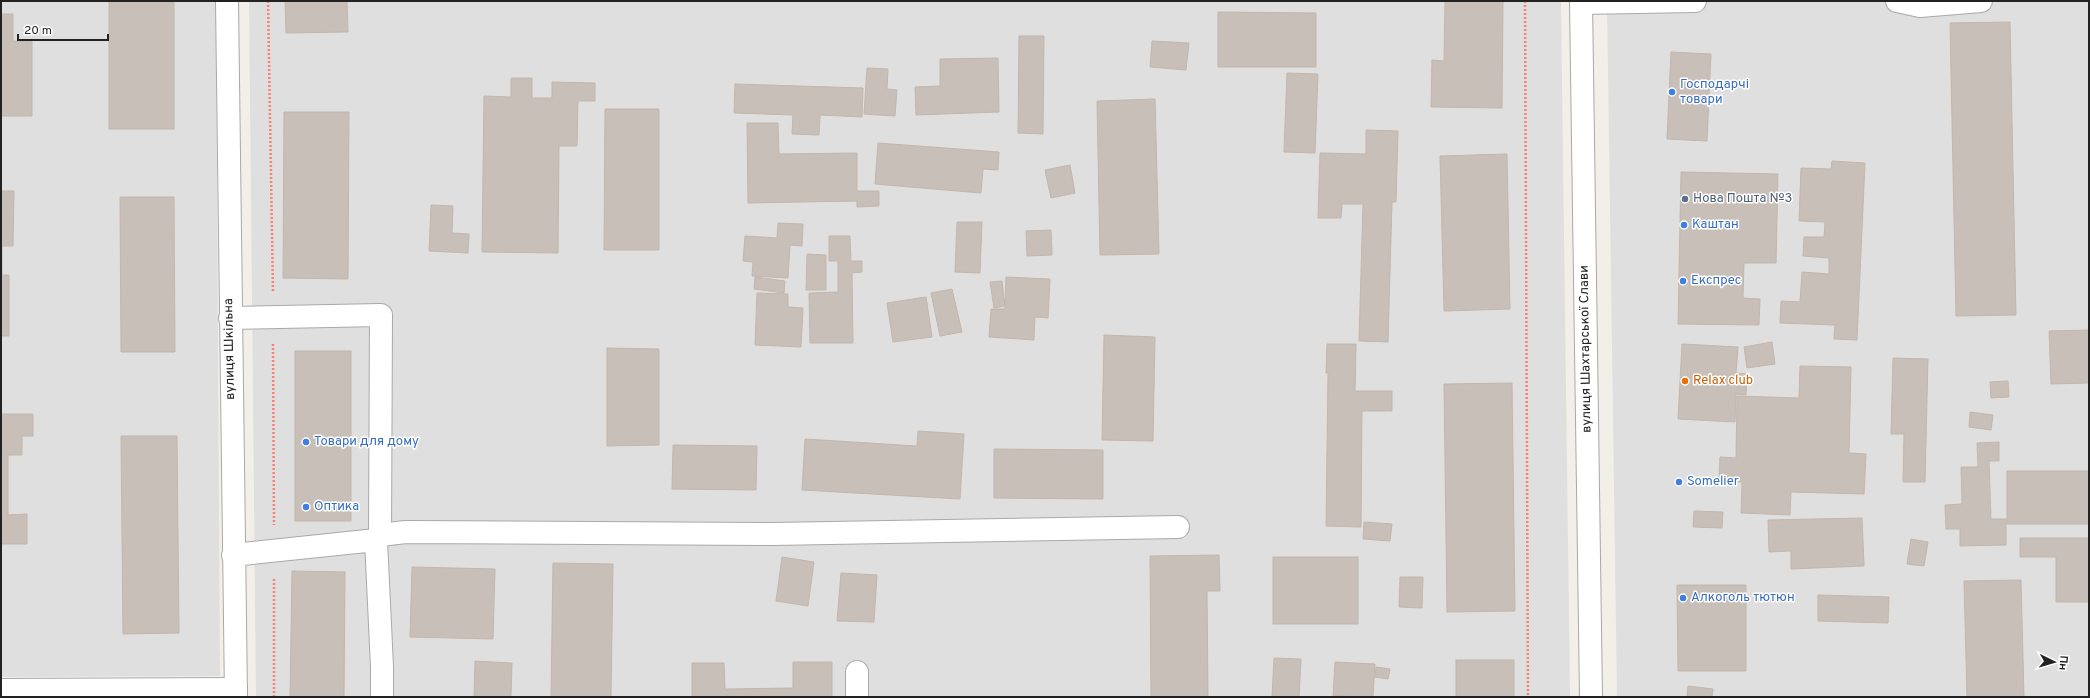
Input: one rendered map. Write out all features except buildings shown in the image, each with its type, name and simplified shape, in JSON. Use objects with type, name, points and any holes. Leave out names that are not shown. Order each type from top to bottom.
[{"type":"street","name":"вулиця Шкільна","points":[[227,1],[233,555],[236,693]]},
{"type":"street","points":[[1581,2],[1695,1]]},
{"type":"street","points":[[1897,1],[1920,6],[1981,1]]},
{"type":"street","name":"вулиця Шахтарської Слави","points":[[1581,2],[1590,697]]},
{"type":"street","points":[[230,318],[381,315],[378,538],[382,697]]},
{"type":"street","points":[[233,555],[378,538],[406,532],[772,534],[1178,527]]},
{"type":"street","points":[[856,672],[857,697]]},
{"type":"street","points":[[1,690],[236,693]]},
{"type":"path","points":[[268,1],[273,317],[274,697]]},
{"type":"path","points":[[1525,1],[1528,697]]},
{"type":"shaded area","points":[[1,1],[216,1],[220,676],[1,677]]},
{"type":"shaded area","points":[[249,1],[1561,1],[1570,697],[256,697]]},
{"type":"shaded area","points":[[1607,1],[2089,1],[2089,697],[1617,697]]},
{"type":"place","name":"Господарчі товари","points":[[1672,92]]},
{"type":"place","name":"Нова Пошта №3","points":[[1685,199]]},
{"type":"place","name":"Каштан","points":[[1684,225]]},
{"type":"place","name":"Експрес","points":[[1683,281]]},
{"type":"place","name":"Relax club","points":[[1685,381]]},
{"type":"place","name":"Товари для дому","points":[[306,442]]},
{"type":"place","name":"Somelier","points":[[1679,482]]},
{"type":"place","name":"Оптика","points":[[306,507]]},
{"type":"place","name":"Алкоголь тютюн","points":[[1683,598]]}]
